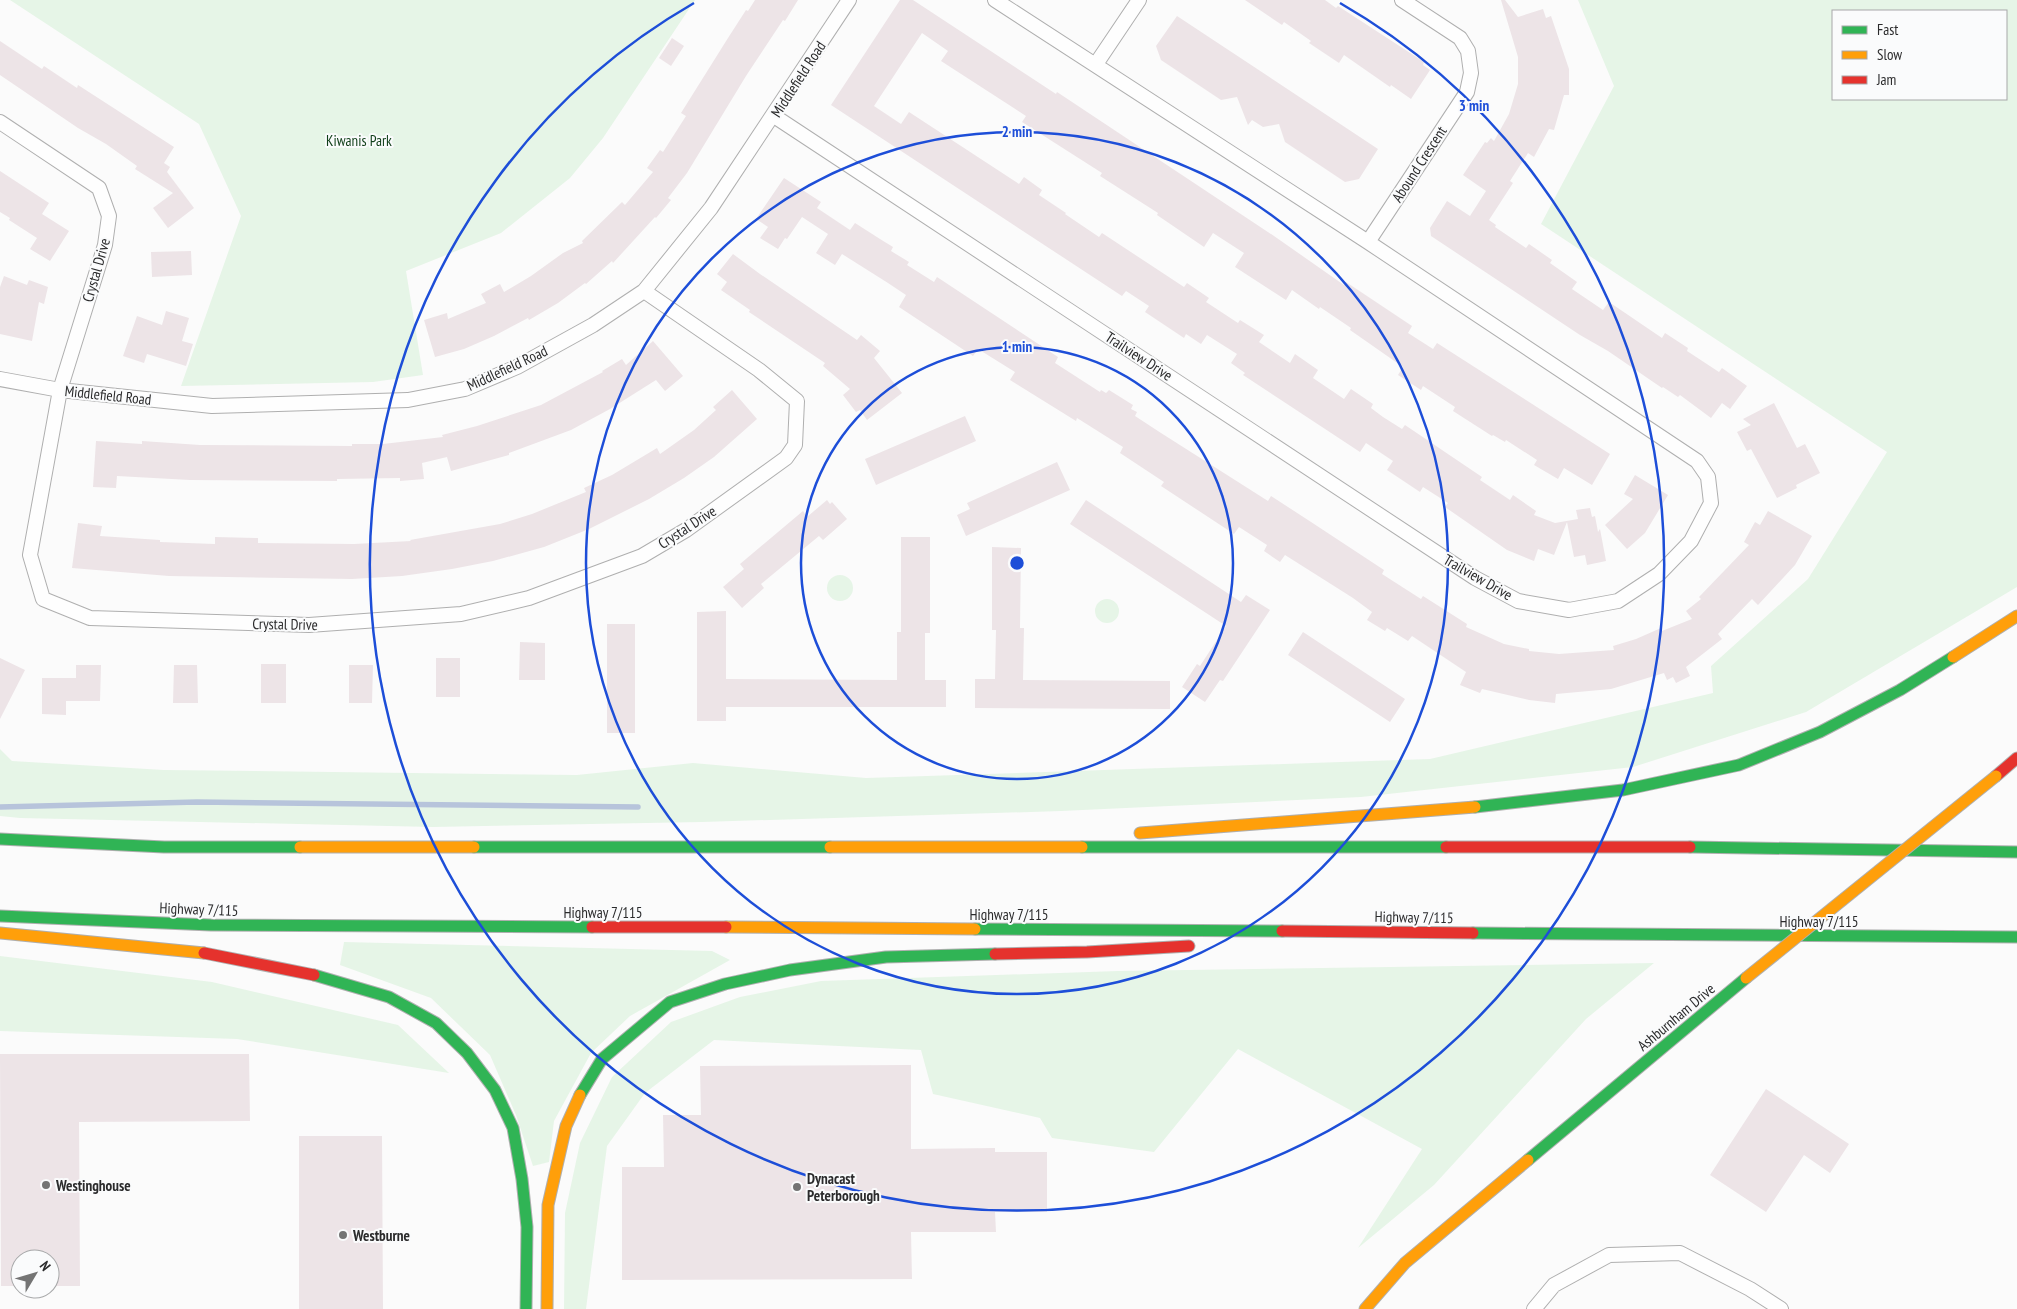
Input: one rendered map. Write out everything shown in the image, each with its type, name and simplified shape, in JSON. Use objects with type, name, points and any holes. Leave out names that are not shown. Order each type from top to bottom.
[{"type":"main road","points":[[1126,832],[1505,805],[1623,790],[1739,764],[1820,732],[1900,690],[2017,616]]},
{"type":"main road","name":"Ashburnham Drive","points":[[1365,1309],[1405,1264],[1746,978],[2017,758]]},
{"type":"main road","points":[[859,848],[942,836]]},
{"type":"main road","points":[[0,839],[174,847],[1686,847],[2017,852]]},
{"type":"main road","name":"Highway 7/115","points":[[0,916],[211,925],[2017,937]]},
{"type":"main road","points":[[1219,942],[1264,931]]},
{"type":"main road","points":[[0,933],[217,954],[325,977],[389,997],[436,1023],[467,1053],[494,1090],[513,1128],[522,1179],[527,1227],[526,1309]]},
{"type":"main road","points":[[547,1309],[548,1205],[566,1126],[582,1090],[602,1059],[670,1002],[725,984],[790,970],[886,957],[1087,952],[1201,945]]},
{"type":"street","name":"Middlefield Road","points":[[0,379],[60,390],[212,406],[408,400],[465,389],[517,367],[593,325],[644,291],[711,208],[774,116],[849,0]]},
{"type":"street","name":"Trailview Drive","points":[[774,116],[1484,583],[1518,600],[1569,610],[1618,601],[1659,574],[1691,541],[1711,503],[1708,477],[1698,461],[1368,242],[1096,64],[994,0]]},
{"type":"street","points":[[1096,64],[1139,0]]},
{"type":"street","name":"Abound Crescent","points":[[1368,242],[1467,92],[1471,73],[1468,51],[1460,38],[1402,0]]},
{"type":"street","name":"Crystal Drive","points":[[0,122],[99,188],[109,216],[105,244],[60,390],[30,555],[43,599],[90,618],[309,625],[461,614],[529,598],[642,556],[693,525],[786,458],[795,446],[797,401],[759,370],[644,291]]},
{"type":"street","points":[[1534,1309],[1554,1285],[1608,1255],[1680,1253],[1750,1289],[1781,1309]]},
{"type":"green space","name":"Kiwanis Park","points":[[10,0],[695,0],[603,138],[570,178],[501,233],[406,271],[423,375],[373,382],[181,386],[241,216],[199,124]]},
{"type":"green space","points":[[1578,0],[2017,0],[2017,587],[1806,712],[1633,767],[1361,797],[1061,811],[702,822],[433,827],[0,816],[0,749],[12,761],[164,770],[577,775],[693,763],[866,778],[1430,759],[1713,693],[1711,666],[1808,579],[1887,452],[1541,224],[1614,86]]},
{"type":"green space","points":[[840,575],[849,579],[853,588],[849,597],[840,601],[831,597],[827,588],[831,579]]},
{"type":"green space","points":[[1107,599],[1116,602],[1119,611],[1116,620],[1107,623],[1098,620],[1095,611],[1098,602]]},
{"type":"green space","points":[[344,942],[712,951],[730,960],[630,1016],[591,1053],[554,1121],[549,1162],[533,1166],[516,1115],[490,1055],[431,998],[340,965]]},
{"type":"green space","points":[[0,956],[212,982],[398,1025],[449,1073],[237,1039],[0,1031]]},
{"type":"green space","points":[[1654,963],[1586,1019],[1434,1185],[1358,1248],[1422,1149],[1238,1049],[1154,1152],[1052,1138],[1040,1118],[933,1094],[921,1050],[714,1040],[645,1093],[607,1146],[586,1309],[564,1309],[565,1213],[580,1143],[612,1077],[671,1022],[740,997],[821,981],[1118,971]]},
{"type":"building","points":[[755,0],[798,0],[746,76],[687,173],[668,198],[671,200],[656,218],[613,263],[612,261],[586,284],[558,303],[529,320],[528,318],[494,336],[464,349],[435,357],[424,320],[447,313],[448,319],[486,303],[481,294],[500,284],[504,292],[531,276],[563,253],[583,243],[582,241],[622,202],[625,205],[653,172],[647,168],[660,150],[663,152],[686,116],[681,113],[746,10],[748,11]]},
{"type":"building","points":[[900,0],[913,0],[1056,94],[1057,92],[1274,236],[1344,285],[1346,282],[1412,326],[1408,333],[1433,349],[1437,343],[1610,454],[1592,485],[1564,468],[1558,479],[1534,465],[1537,460],[1506,440],[1505,442],[1492,436],[1453,411],[1455,407],[1423,386],[1421,390],[1398,375],[1403,367],[1320,307],[1319,309],[1292,290],[1286,300],[1235,267],[1244,253],[1213,233],[1204,247],[1157,215],[1158,213],[1100,176],[1102,173],[1022,122],[1026,116],[941,61],[948,51],[922,33],[874,106],[901,124],[909,112],[1019,184],[1024,177],[1042,190],[1039,195],[1099,237],[1102,233],[1184,287],[1187,283],[1209,298],[1206,302],[1238,323],[1240,320],[1264,335],[1259,342],[1290,363],[1295,354],[1318,370],[1313,378],[1344,399],[1351,389],[1373,404],[1371,408],[1383,417],[1402,429],[1405,425],[1482,477],[1480,480],[1510,500],[1513,495],[1536,511],[1534,515],[1555,523],[1578,519],[1576,510],[1590,508],[1592,517],[1595,516],[1598,532],[1600,529],[1606,561],[1587,565],[1585,555],[1574,557],[1567,522],[1554,555],[1538,549],[1534,561],[1507,550],[1445,507],[1448,503],[1423,487],[1420,492],[1387,470],[1393,461],[1366,443],[1360,452],[1243,375],[1245,373],[1231,363],[1237,354],[1207,335],[1201,344],[1186,334],[1184,338],[1145,312],[1149,306],[1126,291],[1122,296],[831,105]]},
{"type":"building","points":[[1245,0],[1325,0],[1336,8],[1338,6],[1424,62],[1423,65],[1430,70],[1411,99],[1344,55],[1339,63],[1309,43],[1311,41],[1284,22],[1282,25]]},
{"type":"building","points":[[1501,0],[1505,0],[1518,17],[1543,9],[1546,18],[1551,16],[1569,69],[1569,95],[1564,95],[1554,130],[1549,129],[1534,157],[1528,153],[1510,181],[1513,183],[1489,220],[1496,225],[1495,227],[1526,248],[1529,244],[1552,260],[1550,263],[1577,282],[1572,289],[1603,310],[1609,302],[1662,338],[1665,333],[1688,348],[1687,351],[1719,372],[1722,368],[1747,386],[1730,409],[1722,403],[1711,418],[1680,395],[1678,397],[1662,388],[1431,236],[1430,228],[1447,201],[1470,216],[1486,191],[1463,175],[1485,142],[1487,143],[1491,138],[1494,141],[1509,114],[1518,84],[1518,57]]},
{"type":"building","points":[[1177,16],[1378,149],[1359,179],[1345,182],[1285,142],[1279,124],[1263,127],[1252,120],[1248,125],[1237,97],[1221,100],[1161,60],[1156,46]]},
{"type":"building","points":[[672,38],[684,46],[671,66],[659,58]]},
{"type":"building","points":[[0,41],[42,69],[44,66],[77,88],[78,85],[174,147],[164,163],[170,167],[167,172],[194,208],[168,228],[153,208],[173,193],[135,169],[137,166],[106,144],[78,128],[0,75]]},
{"type":"building","points":[[0,171],[49,203],[42,214],[69,231],[50,261],[30,249],[37,238],[0,212]]},
{"type":"building","points":[[784,178],[821,202],[817,208],[850,230],[855,223],[893,247],[891,251],[909,262],[907,265],[934,282],[937,277],[1058,357],[1055,363],[1100,392],[1101,390],[1106,393],[1109,390],[1133,405],[1131,409],[1137,412],[1135,416],[1161,433],[1268,501],[1271,496],[1384,570],[1382,574],[1421,599],[1423,596],[1467,624],[1466,627],[1504,644],[1529,649],[1529,651],[1559,654],[1614,650],[1613,646],[1636,639],[1661,628],[1662,631],[1692,619],[1686,611],[1701,599],[1699,597],[1749,545],[1744,542],[1755,522],[1760,525],[1768,511],[1812,536],[1795,565],[1758,605],[1752,599],[1718,634],[1722,639],[1686,667],[1690,676],[1676,683],[1673,677],[1667,680],[1664,673],[1611,689],[1556,694],[1555,703],[1529,700],[1482,689],[1480,693],[1460,685],[1466,672],[1412,636],[1408,641],[1387,628],[1385,631],[1367,620],[1372,612],[1353,598],[1285,555],[1280,562],[1264,551],[1267,545],[1239,527],[1234,534],[1161,486],[1164,482],[1120,453],[1123,447],[1077,418],[1076,421],[1010,380],[1015,372],[978,349],[973,356],[899,307],[906,295],[888,283],[842,254],[835,265],[816,253],[828,234],[802,217],[778,249],[760,238],[768,227],[756,219]]},
{"type":"building","points":[[191,251],[192,275],[152,277],[151,252]]},
{"type":"building","points":[[733,254],[857,340],[861,335],[880,351],[874,358],[902,393],[867,420],[860,410],[856,412],[843,395],[850,389],[823,366],[825,363],[749,312],[750,310],[721,290],[727,282],[717,274]]},
{"type":"building","points":[[4,276],[27,285],[29,280],[48,287],[44,304],[39,302],[32,341],[0,334],[0,287]]},
{"type":"building","points":[[166,311],[189,318],[182,341],[193,344],[186,366],[147,354],[144,363],[123,356],[137,316],[162,325]]},
{"type":"building","points":[[653,341],[683,376],[665,391],[656,380],[610,409],[571,430],[509,453],[509,455],[451,471],[447,457],[422,463],[424,479],[400,481],[400,478],[337,479],[337,481],[190,480],[117,476],[116,488],[93,487],[96,441],[142,444],[142,441],[200,445],[352,446],[352,444],[383,444],[443,437],[442,435],[477,426],[541,405],[603,372],[622,359],[626,365]]},
{"type":"building","points":[[732,390],[757,419],[714,457],[649,499],[589,529],[544,547],[493,561],[402,576],[352,579],[169,576],[72,568],[78,523],[102,526],[100,536],[160,540],[160,542],[215,544],[215,537],[258,538],[258,543],[354,544],[411,541],[500,524],[532,514],[586,492],[584,488],[612,475],[657,448],[660,454],[694,430],[716,410],[713,407]]},
{"type":"building","points":[[1774,403],[1797,448],[1805,444],[1820,473],[1796,485],[1797,488],[1777,498],[1751,449],[1747,451],[1737,432],[1751,425],[1743,419]]},
{"type":"building","points":[[965,416],[976,441],[876,485],[865,459]]},
{"type":"building","points":[[1057,462],[1070,490],[966,536],[957,515],[970,509],[967,503]]},
{"type":"building","points":[[1635,475],[1668,495],[1645,533],[1627,549],[1605,525],[1633,499],[1624,494]]},
{"type":"building","points":[[827,500],[830,504],[832,502],[847,519],[823,540],[819,536],[761,584],[764,588],[742,608],[723,587],[744,569],[740,564],[803,511],[807,517]]},
{"type":"building","points":[[1086,500],[1241,602],[1246,595],[1270,610],[1223,681],[1220,680],[1205,702],[1182,687],[1197,664],[1200,666],[1226,626],[1070,524]]},
{"type":"building","points":[[901,537],[930,537],[930,633],[925,633],[925,680],[946,680],[946,707],[726,707],[726,721],[697,721],[697,612],[726,611],[726,679],[897,680],[897,632],[901,632]]},
{"type":"building","points":[[992,547],[1021,548],[1020,628],[1024,628],[1023,680],[1170,681],[1170,709],[975,708],[975,679],[995,679],[996,630],[992,630]]},
{"type":"building","points":[[607,624],[635,624],[635,733],[607,733]]},
{"type":"building","points":[[1303,632],[1405,699],[1390,722],[1288,655]]},
{"type":"building","points":[[520,642],[545,643],[545,680],[519,680]]},
{"type":"building","points":[[0,658],[25,670],[0,719]]},
{"type":"building","points":[[436,658],[460,658],[460,697],[436,697]]},
{"type":"building","points":[[261,664],[286,664],[286,703],[261,703]]},
{"type":"building","points":[[76,665],[101,665],[100,701],[66,701],[66,715],[42,714],[42,678],[76,678]]},
{"type":"building","points":[[174,665],[197,665],[198,703],[173,703]]},
{"type":"building","points":[[349,665],[373,665],[372,703],[349,703]]},
{"type":"building","points":[[0,1054],[249,1054],[250,1121],[79,1122],[80,1286],[60,1286],[60,1249],[10,1249],[10,1286],[1,1286]]},
{"type":"building","points":[[911,1065],[911,1149],[995,1148],[995,1152],[1047,1152],[1047,1212],[995,1212],[996,1232],[911,1232],[912,1279],[622,1280],[622,1167],[664,1167],[663,1115],[701,1115],[700,1066]]},
{"type":"building","points":[[1766,1089],[1849,1144],[1830,1173],[1804,1155],[1766,1212],[1710,1175]]},
{"type":"building","points":[[299,1136],[382,1136],[383,1309],[299,1309]]},
{"type":"waterway","points":[[0,807],[197,802],[638,807]]},
{"type":"traffic: fast","points":[[1475,807],[1623,790],[1739,765],[1820,732],[1900,690],[1953,657]]},
{"type":"traffic: fast","points":[[0,839],[164,847],[300,847]]},
{"type":"traffic: fast","points":[[474,847],[830,847]]},
{"type":"traffic: fast","points":[[1082,847],[1446,847]]},
{"type":"traffic: fast","points":[[1690,847],[2017,852]]},
{"type":"traffic: fast","points":[[0,916],[211,925],[592,927]]},
{"type":"traffic: fast","points":[[975,929],[1282,931]]},
{"type":"traffic: fast","points":[[1473,933],[2017,937]]},
{"type":"traffic: fast","points":[[580,1095],[602,1059],[670,1002],[725,984],[790,970],[886,957],[995,954]]},
{"type":"traffic: fast","points":[[314,975],[389,997],[436,1023],[467,1053],[495,1090],[513,1128],[522,1179],[527,1227],[526,1309]]},
{"type":"traffic: fast","points":[[1528,1160],[1746,978]]},
{"type":"traffic: slow","points":[[1953,657],[2017,616]]},
{"type":"traffic: slow","points":[[1746,978],[1996,776]]},
{"type":"traffic: slow","points":[[1140,833],[1475,807]]},
{"type":"traffic: slow","points":[[300,847],[474,847]]},
{"type":"traffic: slow","points":[[830,847],[1082,847]]},
{"type":"traffic: slow","points":[[726,927],[975,929]]},
{"type":"traffic: slow","points":[[0,933],[204,953]]},
{"type":"traffic: slow","points":[[547,1309],[548,1205],[566,1126],[580,1095]]},
{"type":"traffic: slow","points":[[1365,1309],[1405,1263],[1528,1160]]},
{"type":"traffic: jam","points":[[1996,776],[2017,758]]},
{"type":"traffic: jam","points":[[1446,847],[1690,847]]},
{"type":"traffic: jam","points":[[592,927],[726,927]]},
{"type":"traffic: jam","points":[[1282,931],[1473,933]]},
{"type":"traffic: jam","points":[[995,954],[1087,952],[1189,946]]},
{"type":"traffic: jam","points":[[204,953],[314,975]]},
{"type":"place","name":"Westinghouse","points":[[46,1185]]},
{"type":"place","name":"Dynacast Peterborough","points":[[797,1187]]},
{"type":"place","name":"Westburne","points":[[343,1235]]}]
